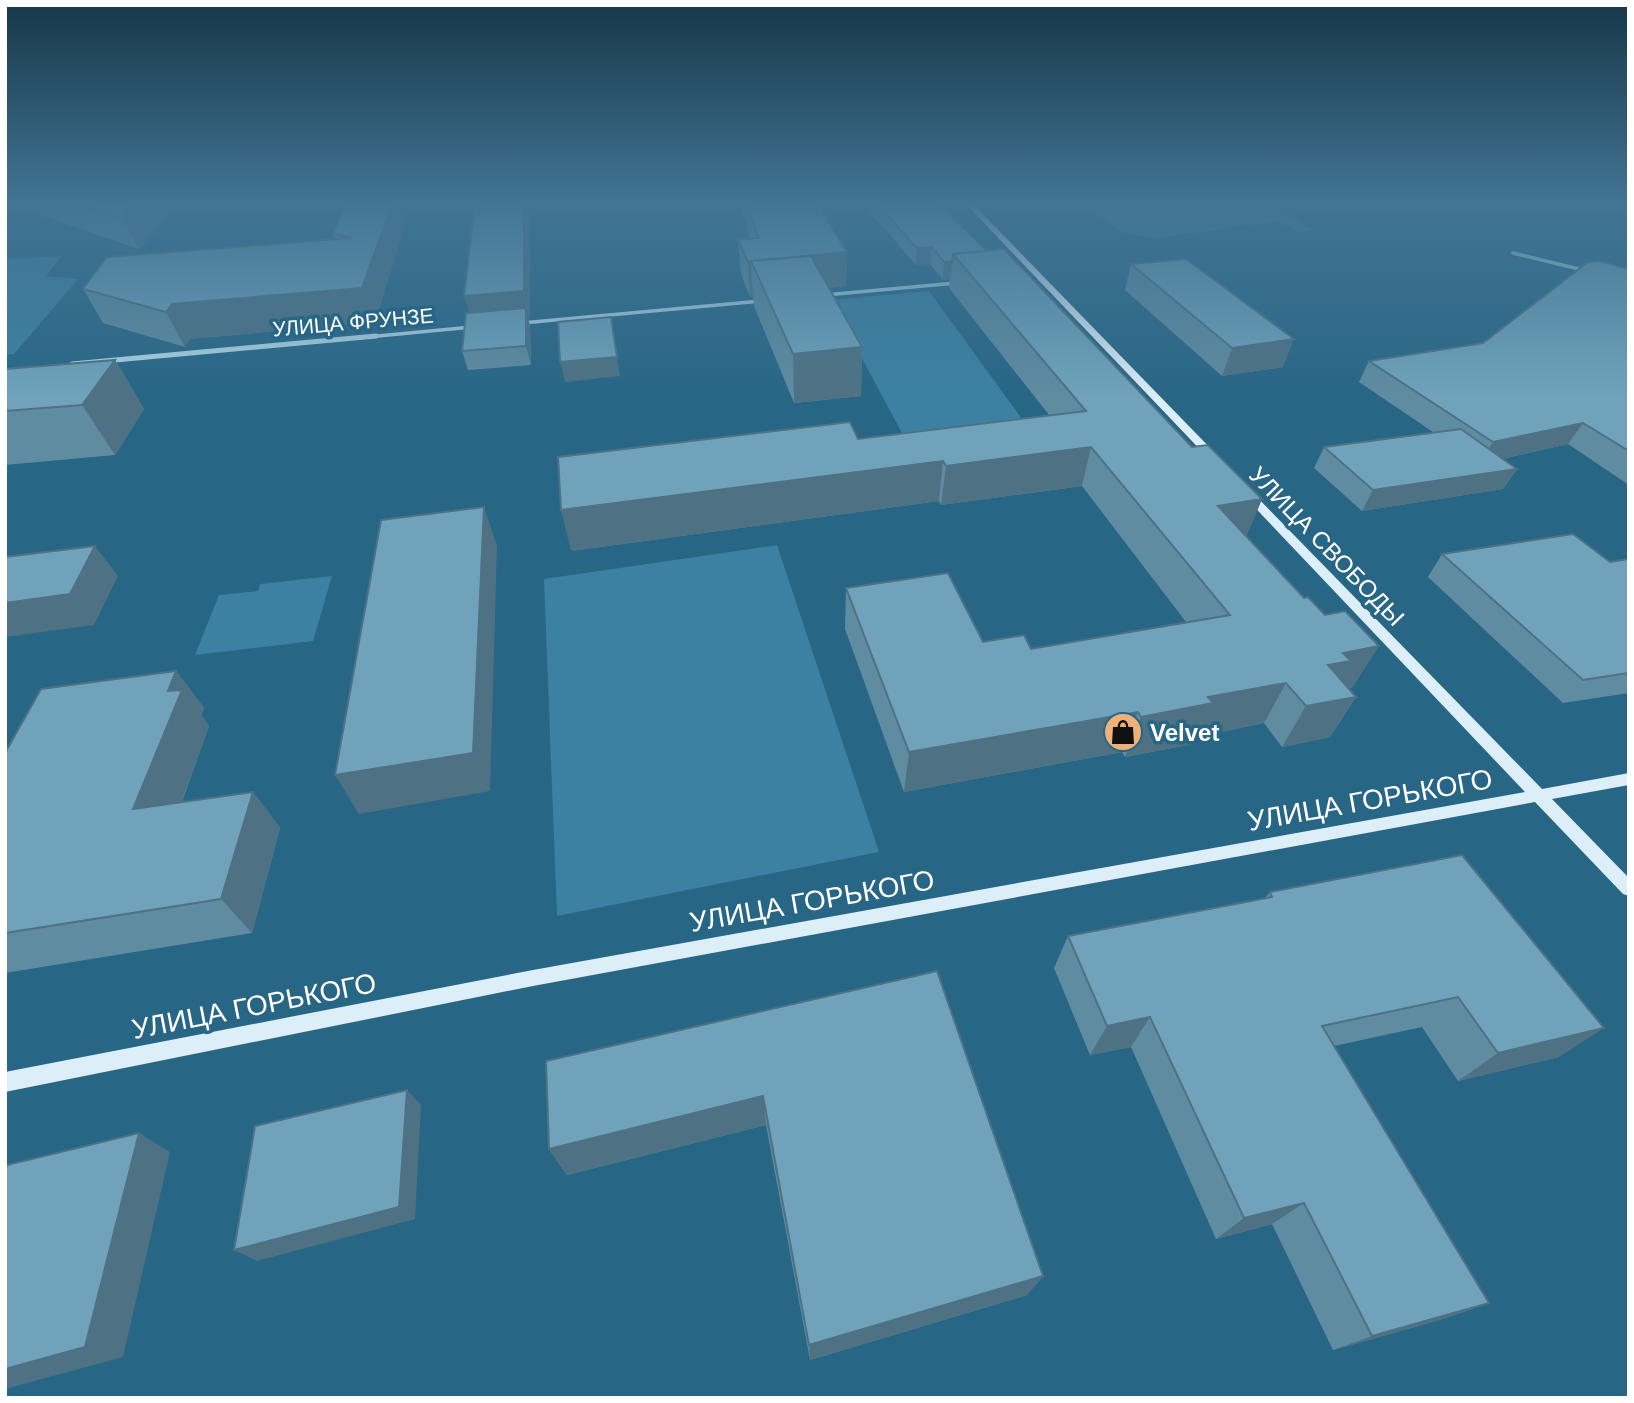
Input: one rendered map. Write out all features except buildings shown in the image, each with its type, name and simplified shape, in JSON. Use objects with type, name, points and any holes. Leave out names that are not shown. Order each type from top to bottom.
[{"type":"street","name":"УЛИЦА СВОБОДЫ","points":[[1032,267],[1222,466]]},
{"type":"street","points":[[1574,267],[1589,271]]},
{"type":"street","points":[[1025,277],[1039,275]]},
{"type":"street","points":[[821,295],[969,282]]},
{"type":"street","points":[[512,324],[771,300]]},
{"type":"street","name":"УЛИЦА ФРУНЗЕ","points":[[69,364],[485,326]]},
{"type":"street","name":"УЛИЦА СВОБОДЫ","points":[[1241,486],[1629,889]]},
{"type":"street","name":"УЛИЦА ГОРЬКОГО","points":[[5,1082],[533,978],[1629,779]]},
{"type":"shaded area","points":[[5,267],[53,267],[46,276],[78,279],[14,354],[5,355]]},
{"type":"shaded area","points":[[929,291],[1035,437],[912,452],[831,300]]},
{"type":"shaded area","points":[[777,545],[879,852],[557,916],[544,579]]},
{"type":"shaded area","points":[[332,576],[313,641],[195,655],[219,595],[258,591],[260,584]]},
{"type":"place","name":"Velvet","points":[[1123,732]]}]
